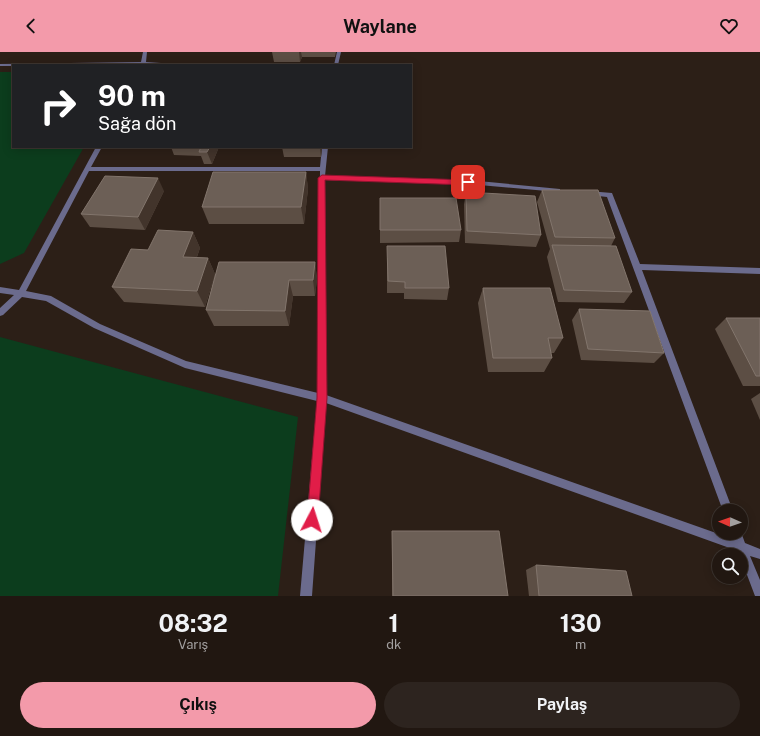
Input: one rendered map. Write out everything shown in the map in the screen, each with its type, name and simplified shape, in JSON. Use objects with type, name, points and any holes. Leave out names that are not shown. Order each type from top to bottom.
[{"type":"street","points":[[144,64],[145,52]]},
{"type":"street","points":[[336,64],[339,52]]},
{"type":"street","points":[[0,65],[12,65]]},
{"type":"street","points":[[0,314],[20,293],[98,148]]},
{"type":"street","points":[[306,596],[322,398],[322,173],[325,148]]},
{"type":"street","points":[[88,169],[322,173],[468,182],[563,191]]},
{"type":"street","points":[[578,192],[610,195],[725,504]]},
{"type":"street","points":[[637,267],[760,271]]},
{"type":"street","points":[[0,290],[48,298],[97,326],[185,364],[335,401],[760,554]]},
{"type":"street","points":[[738,540],[760,594]]},
{"type":"green space","points":[[0,72],[12,72],[12,148],[83,148],[24,253],[0,264]]},
{"type":"green space","points":[[0,337],[298,417],[278,596],[0,596]]},
{"type":"building","points":[[201,148],[209,148],[207,152],[199,152]]},
{"type":"building","points":[[213,172],[306,172],[301,207],[202,207]]},
{"type":"building","points":[[105,176],[158,178],[138,217],[81,214]]},
{"type":"building","points":[[542,190],[598,190],[615,238],[555,237]]},
{"type":"building","points":[[466,192],[535,196],[541,235],[467,231]]},
{"type":"building","points":[[380,198],[456,198],[461,230],[380,230]]},
{"type":"building","points":[[158,230],[193,232],[183,257],[208,258],[197,291],[112,287],[131,249],[148,250]]},
{"type":"building","points":[[552,245],[616,246],[632,292],[564,290]]},
{"type":"building","points":[[387,246],[445,246],[449,288],[405,288],[405,282],[388,281]]},
{"type":"building","points":[[219,262],[315,262],[313,280],[289,280],[285,311],[206,310]]},
{"type":"building","points":[[483,288],[550,288],[563,338],[548,338],[552,358],[493,358]]},
{"type":"building","points":[[579,309],[650,311],[664,353],[588,349]]},
{"type":"building","points":[[726,318],[760,318],[760,376],[756,376]]},
{"type":"building","points":[[392,531],[499,531],[508,596],[393,596]]},
{"type":"building","points":[[536,565],[626,571],[632,596],[539,596]]},
{"type":"route","points":[[312,520],[322,398],[322,178],[468,182]]}]
